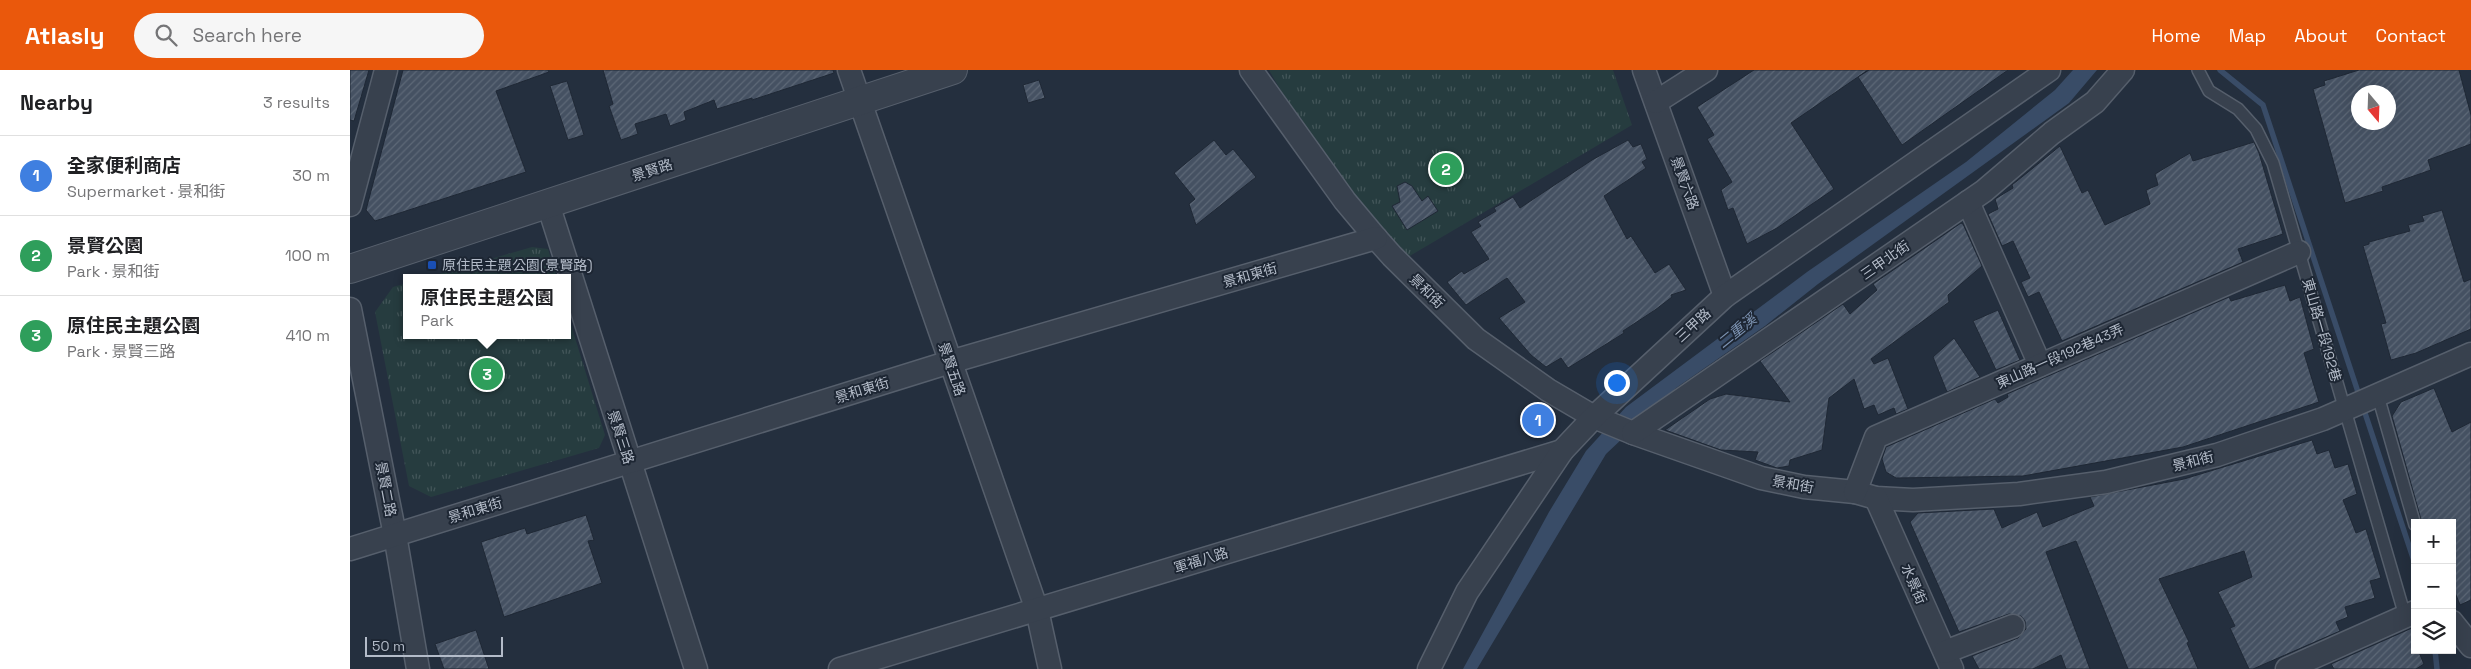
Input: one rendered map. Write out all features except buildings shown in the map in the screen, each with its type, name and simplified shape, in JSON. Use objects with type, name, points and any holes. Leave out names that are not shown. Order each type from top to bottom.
[{"type":"street","points":[[350,205],[386,70]]},
{"type":"street","name":"景賢五路","points":[[849,70],[1037,610],[1050,669]]},
{"type":"street","name":"景賢路","points":[[350,269],[953,70]]},
{"type":"street","name":"景和街","points":[[1251,70],[1346,201],[1376,238],[1476,339],[1548,390],[1594,416],[1633,433],[1761,478],[1804,487],[1912,500],[2019,494],[2106,482],[2217,455],[2345,410],[2471,354]]},
{"type":"street","name":"景賢六路","points":[[1644,70],[1725,296]]},
{"type":"street","points":[[1656,102],[1706,70]]},
{"type":"street","name":"三甲路","points":[[1429,669],[1467,592],[1562,451],[1594,416],[1725,296],[2048,70]]},
{"type":"street","name":"三甲北街","points":[[1633,433],[1968,202],[2052,133],[2095,102],[2123,70]]},
{"type":"street","points":[[1968,202],[2040,365]]},
{"type":"street","name":"景賢三路","points":[[548,204],[570,274]]},
{"type":"street","name":"景和東街","points":[[350,549],[950,362],[1376,238]]},
{"type":"street","name":"東山路一段192巷43弄","points":[[1865,495],[1876,437],[2298,252]]},
{"type":"street","name":"景賢三路","points":[[571,277],[696,669]]},
{"type":"street","name":"景賢二路","points":[[350,309],[395,535],[418,669]]},
{"type":"street","name":"軍福八路","points":[[840,669],[1562,451]]},
{"type":"street","name":"水景街","points":[[1865,495],[1948,661]]},
{"type":"street","points":[[2287,669],[2410,614]]},
{"type":"street","points":[[1948,661],[2013,626]]},
{"type":"street","points":[[2456,627],[2471,646]]},
{"type":"lane","name":"東山路一段192巷","points":[[2198,70],[2209,90],[2238,109],[2256,129],[2273,164],[2345,410],[2410,614]]},
{"type":"lane","points":[[2378,396],[2413,519]]},
{"type":"green space","points":[[1269,70],[1613,70],[1632,125],[1408,257],[1367,213],[1292,110]]},
{"type":"green space","points":[[532,247],[548,249],[556,274],[439,274]]},
{"type":"green space","points":[[403,284],[403,339],[571,339],[571,325],[605,435],[599,448],[431,497],[409,486],[375,312],[393,287]]},
{"type":"water","name":"二重溪","points":[[2073,70],[2097,70],[2069,103],[1818,284],[1765,326],[1676,388],[1606,454],[1477,669],[1463,669],[1549,512],[1586,451],[1626,407],[1807,272],[1966,162],[2055,90]]},
{"type":"waterway","points":[[2220,70],[2263,105],[2360,398]]},
{"type":"waterway","points":[[2363,407],[2411,552]]},
{"type":"waterway","points":[[2435,654],[2437,669]]},
{"type":"place","name":"景賢公園","points":[[1446,169]]},
{"type":"place","name":"原住民主題公園(景賢路)","points":[[432,265]]},
{"type":"place","name":"原住民主題公園","points":[[487,374]]},
{"type":"place","name":"全家便利商店","points":[[1538,420]]}]
